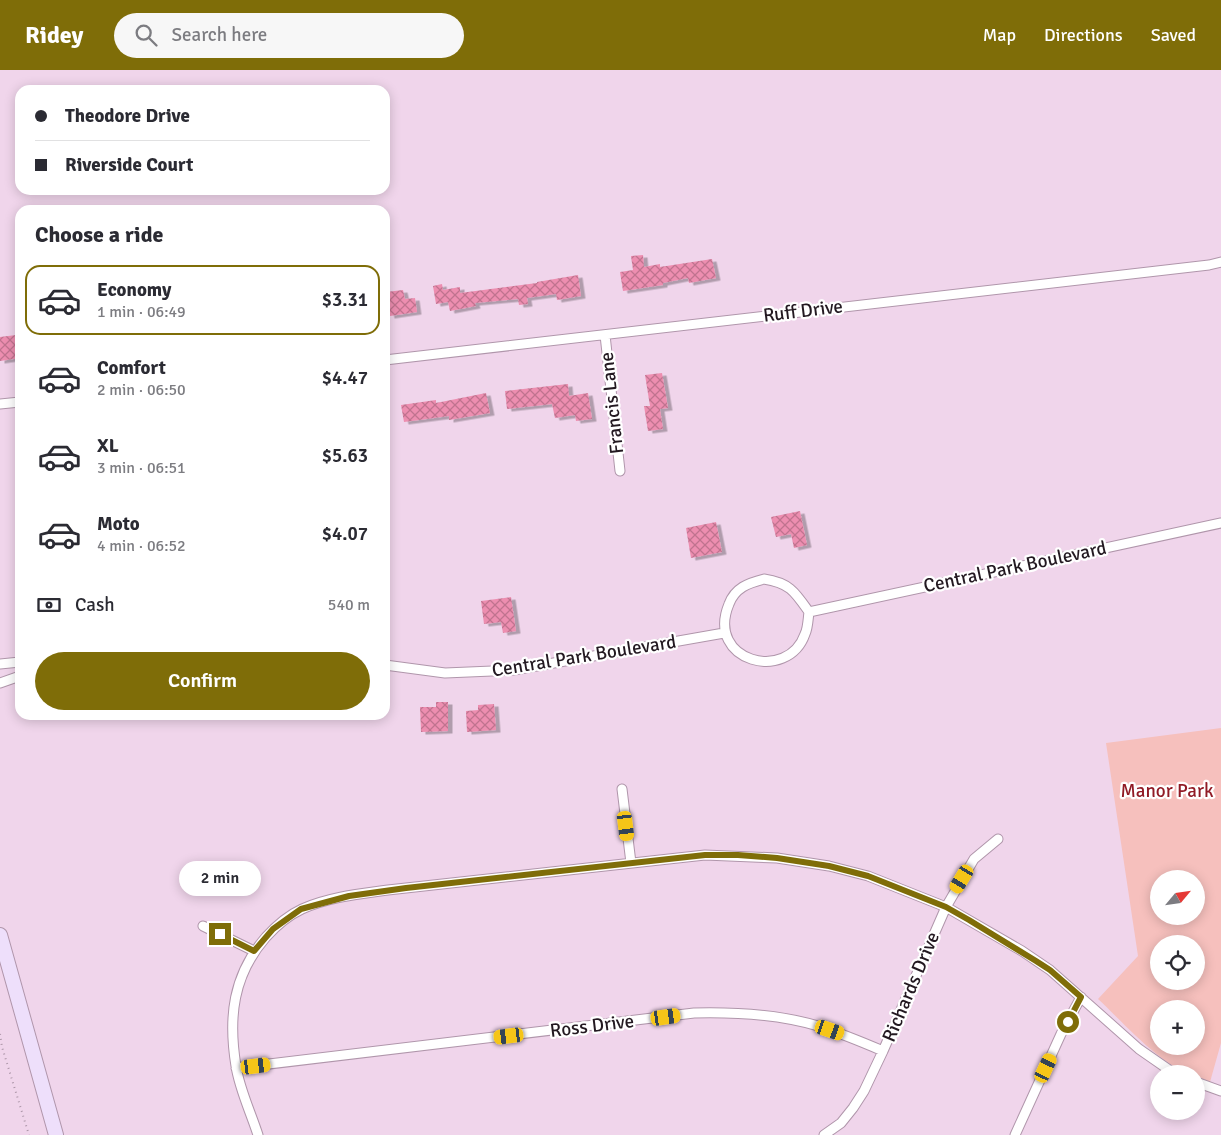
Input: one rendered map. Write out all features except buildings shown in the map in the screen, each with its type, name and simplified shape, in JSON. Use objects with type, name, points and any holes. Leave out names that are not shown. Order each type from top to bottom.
[{"type":"street","name":"Ruff Drive","points":[[390,359],[1209,265],[1221,262]]},
{"type":"street","name":"Francis Lane","points":[[605,335],[620,471]]},
{"type":"street","points":[[0,404],[15,402]]},
{"type":"street","name":"Central Park Boulevard","points":[[809,612],[1221,523]]},
{"type":"street","points":[[764,579],[785,584],[795,591],[809,612],[805,635],[793,653],[770,662],[754,661],[743,656],[732,646],[724,633],[724,615],[732,598],[750,582],[764,579]]},
{"type":"street","name":"Central Park Boulevard","points":[[390,666],[445,673],[514,670],[724,633]]},
{"type":"street","points":[[0,664],[15,662]]},
{"type":"street","points":[[0,683],[15,678]]},
{"type":"street","points":[[622,789],[631,863]]},
{"type":"street","name":"Richards Drive","points":[[824,1135],[841,1123],[854,1108],[864,1092],[946,907],[974,859],[998,839]]},
{"type":"street","points":[[258,1135],[236,1068],[233,1042],[235,998],[241,978],[254,951],[273,929],[301,909],[349,896],[705,855],[777,858],[829,866],[868,876],[946,907],[1022,951],[1050,970],[1139,1049],[1162,1065]]},
{"type":"street","points":[[203,926],[254,951]]},
{"type":"street","points":[[0,936],[56,1135]]},
{"type":"street","points":[[1015,1135],[1061,1034],[1081,997]]},
{"type":"street","name":"Ross Drive","points":[[236,1068],[702,1013],[725,1012],[782,1018],[816,1026],[883,1051]]},
{"type":"street","points":[[1205,1085],[1221,1091]]},
{"type":"path","points":[[0,1034],[2,1047],[29,1135]]},
{"type":"green space","name":"Manor Park","points":[[1221,728],[1221,1043],[1210,1082],[1205,1080],[1205,1065],[1172,1065],[1158,1055],[1205,1055],[1205,1000],[1150,1000],[1150,1049],[1098,999],[1138,956],[1106,743]]},
{"type":"route","points":[[220,934],[254,951],[273,929],[301,909],[349,896],[705,855],[777,858],[829,866],[868,876],[946,907],[1022,951],[1050,970],[1081,997],[1068,1022]]}]
